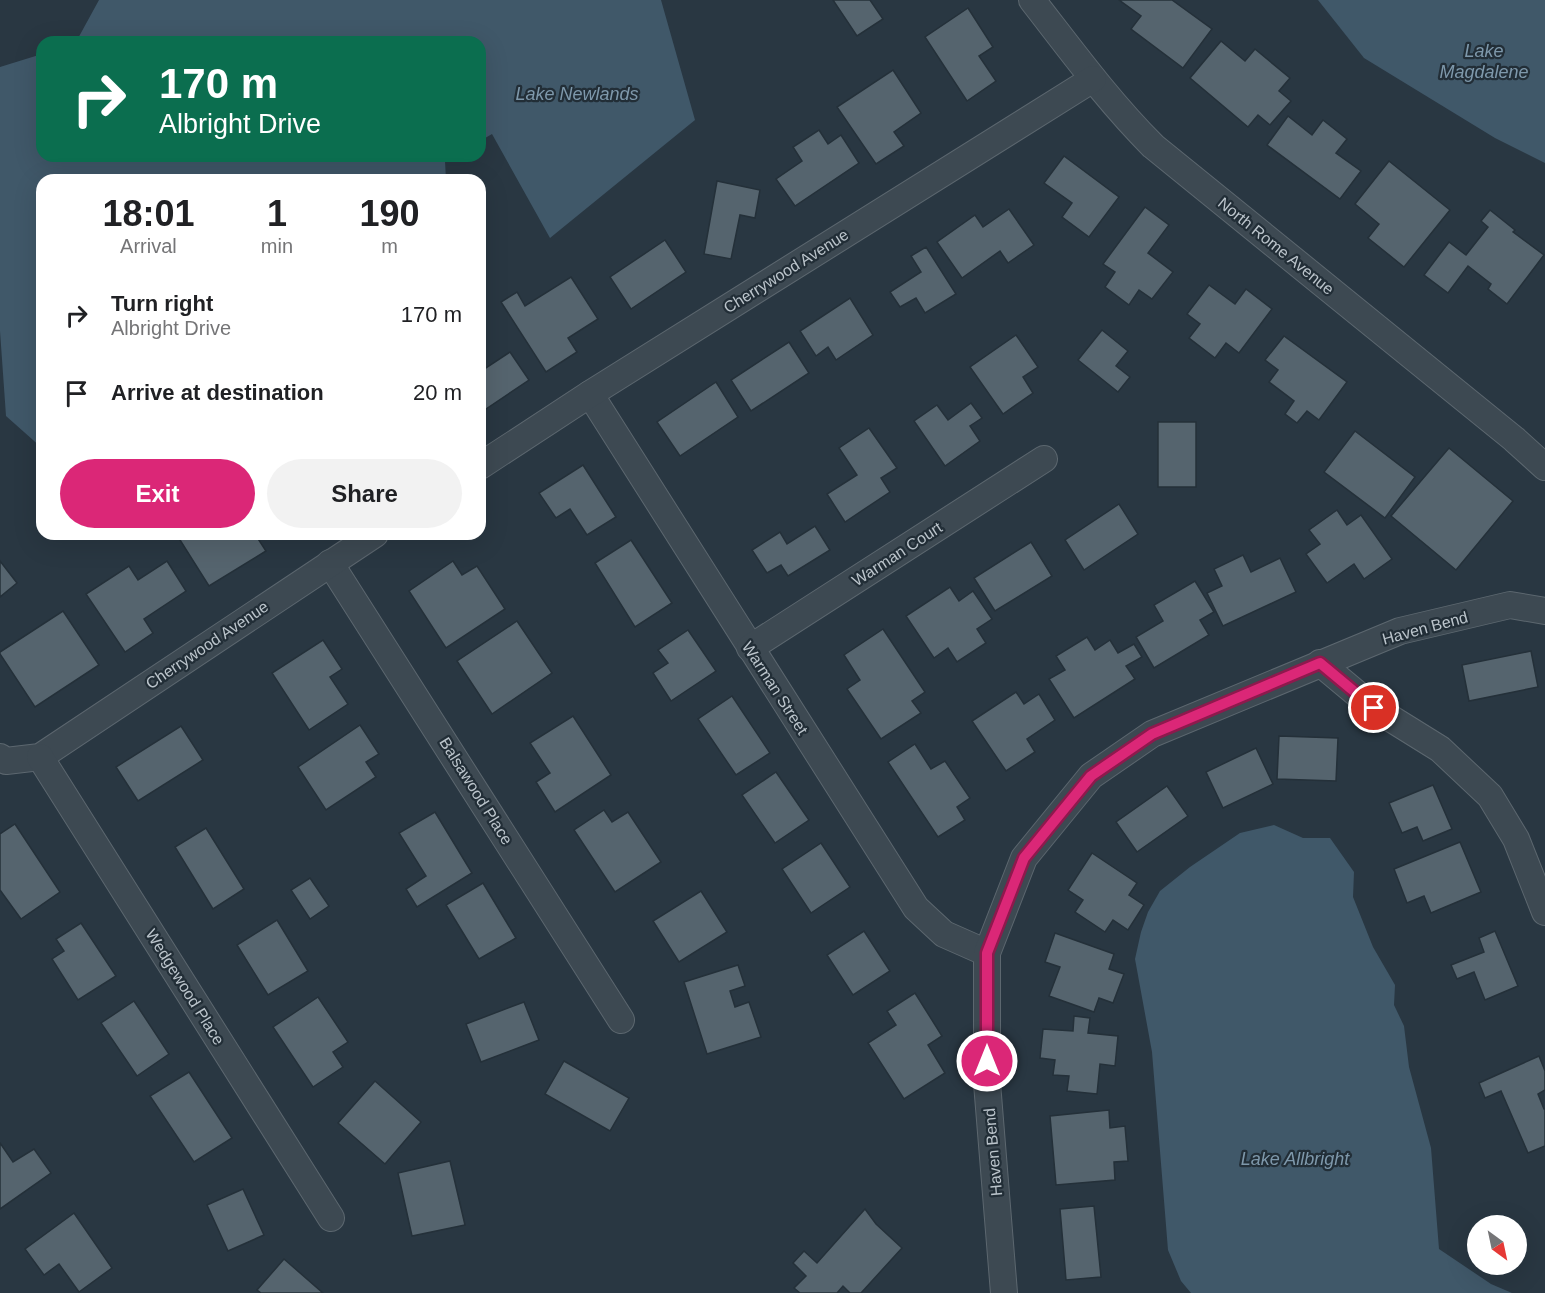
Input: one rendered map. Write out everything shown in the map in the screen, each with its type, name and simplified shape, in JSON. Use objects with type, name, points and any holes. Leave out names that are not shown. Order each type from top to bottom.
[{"type":"street","name":"North Rome Avenue","points":[[1032,0],[1126,119],[1153,146],[1545,467]]},
{"type":"street","name":"Cherrywood Avenue","points":[[486,461],[1093,79]]},
{"type":"street","name":"Warman Street","points":[[590,394],[916,908],[944,934],[987,953]]},
{"type":"street","name":"Warman Court","points":[[750,648],[1044,459]]},
{"type":"street","name":"Cherrywood Avenue","points":[[40,757],[366,540]]},
{"type":"street","name":"Balsawood Place","points":[[330,563],[621,1020]]},
{"type":"street","name":"Haven Bend","points":[[1005,1293],[987,1083],[987,953],[1024,858],[1091,776],[1152,734],[1400,631],[1509,605],[1545,610]]},
{"type":"street","points":[[1320,663],[1374,708],[1440,749],[1490,796],[1516,839],[1545,912]]},
{"type":"street","points":[[0,757],[6,761],[40,757]]},
{"type":"street","name":"Wedgewood Place","points":[[40,757],[330,1218]]},
{"type":"water","name":"Lake Newlands","points":[[99,0],[661,0],[695,120],[550,238],[492,134],[486,138],[486,36],[79,36]]},
{"type":"water","name":"Lake Magdalene","points":[[1318,0],[1545,0],[1545,163],[1495,138],[1364,58]]},
{"type":"water","points":[[36,56],[36,162],[445,162],[446,174],[36,174],[36,443],[6,416],[0,331],[0,67]]},
{"type":"water","name":"Lake Allbright","points":[[1274,825],[1303,838],[1330,838],[1354,872],[1353,897],[1373,947],[1395,985],[1394,1005],[1404,1026],[1409,1067],[1431,1148],[1439,1249],[1467,1268],[1467,1275],[1478,1275],[1512,1293],[1191,1293],[1181,1281],[1168,1250],[1152,1052],[1135,959],[1148,912],[1160,891],[1190,867],[1240,833]]},
{"type":"building","points":[[833,0],[870,0],[883,19],[857,36]]},
{"type":"building","points":[[1119,0],[1172,0],[1212,29],[1183,68],[1131,29],[1141,16]]},
{"type":"building","points":[[968,8],[993,47],[979,56],[996,81],[967,101],[925,37]]},
{"type":"building","points":[[1221,41],[1245,61],[1255,49],[1290,78],[1279,91],[1291,101],[1270,125],[1258,115],[1248,127],[1190,78]]},
{"type":"building","points":[[893,70],[921,113],[894,132],[904,146],[876,164],[837,107]]},
{"type":"building","points":[[1288,116],[1312,135],[1323,120],[1347,139],[1336,153],[1361,171],[1340,199],[1267,145]]},
{"type":"building","points":[[819,130],[828,144],[841,135],[859,163],[795,206],[776,179],[802,161],[793,147]]},
{"type":"building","points":[[1064,156],[1119,197],[1089,237],[1062,217],[1072,203],[1044,183]]},
{"type":"building","points":[[1389,161],[1450,210],[1404,267],[1368,238],[1379,224],[1355,204]]},
{"type":"building","points":[[717,181],[760,190],[755,218],[740,215],[731,259],[704,254]]},
{"type":"building","points":[[1145,207],[1169,225],[1148,253],[1173,272],[1152,299],[1139,290],[1129,305],[1105,287],[1115,272],[1103,264]]},
{"type":"building","points":[[1009,209],[1034,245],[1008,263],[1000,251],[962,278],[937,242],[975,215],[983,227]]},
{"type":"building","points":[[1490,210],[1515,230],[1513,232],[1544,255],[1507,304],[1488,289],[1491,284],[1468,266],[1448,293],[1424,275],[1449,242],[1466,255],[1488,227],[1481,221]]},
{"type":"building","points":[[665,240],[686,272],[631,309],[610,277]]},
{"type":"building","points":[[926,247],[956,294],[925,313],[916,298],[900,307],[890,292],[921,272],[911,256]]},
{"type":"building","points":[[571,277],[598,319],[568,338],[577,352],[546,372],[501,302],[517,292],[525,306]]},
{"type":"building","points":[[1209,285],[1235,304],[1246,289],[1272,309],[1239,353],[1226,343],[1215,358],[1189,338],[1200,324],[1187,314]]},
{"type":"building","points":[[850,298],[873,335],[836,360],[828,347],[816,356],[800,331]]},
{"type":"building","points":[[1102,330],[1128,351],[1116,366],[1130,377],[1118,392],[1078,360]]},
{"type":"building","points":[[1016,335],[1038,367],[1023,377],[1033,393],[1003,414],[970,367]]},
{"type":"building","points":[[1284,336],[1347,382],[1319,420],[1307,411],[1297,423],[1285,414],[1294,401],[1269,382],[1278,370],[1265,360]]},
{"type":"building","points":[[789,342],[809,373],[751,411],[731,380]]},
{"type":"building","points":[[510,352],[529,380],[486,409],[486,368]]},
{"type":"building","points":[[716,382],[738,417],[680,456],[657,422]]},
{"type":"building","points":[[971,403],[982,418],[970,426],[980,441],[945,466],[914,421],[937,405],[948,420]]},
{"type":"building","points":[[1158,422],[1196,422],[1196,487],[1158,487]]},
{"type":"building","points":[[869,428],[897,468],[881,478],[890,492],[845,522],[827,494],[857,475],[839,448]]},
{"type":"building","points":[[1355,431],[1415,477],[1385,518],[1324,472]]},
{"type":"building","points":[[1449,448],[1513,501],[1456,570],[1391,516]]},
{"type":"building","points":[[583,465],[616,517],[587,535],[570,509],[556,518],[539,493]]},
{"type":"building","points":[[1119,504],[1138,534],[1084,570],[1065,540]]},
{"type":"building","points":[[1337,510],[1347,525],[1361,515],[1392,559],[1364,579],[1354,564],[1327,583],[1306,554],[1320,544],[1309,530]]},
{"type":"building","points":[[815,526],[830,550],[788,576],[781,565],[767,573],[752,550],[780,532],[787,544]]},
{"type":"building","points":[[180,540],[259,540],[266,551],[209,586]]},
{"type":"building","points":[[631,540],[672,603],[635,627],[595,563]]},
{"type":"building","points":[[1031,542],[1052,576],[995,611],[974,578]]},
{"type":"building","points":[[1243,555],[1251,572],[1280,558],[1296,592],[1223,626],[1207,593],[1222,586],[1214,569]]},
{"type":"building","points":[[0,561],[17,583],[0,597]]},
{"type":"building","points":[[167,561],[186,591],[144,619],[153,633],[125,652],[86,594],[129,566],[138,580]]},
{"type":"building","points":[[453,561],[462,575],[477,566],[505,609],[446,648],[409,591]]},
{"type":"building","points":[[1195,581],[1214,612],[1200,620],[1209,635],[1154,668],[1136,637],[1163,621],[1154,605]]},
{"type":"building","points":[[950,587],[959,601],[973,591],[992,619],[977,629],[986,643],[957,662],[948,648],[934,658],[906,616]]},
{"type":"building","points":[[63,611],[99,665],[35,707],[0,652]]},
{"type":"building","points":[[517,621],[552,673],[492,714],[457,661]]},
{"type":"building","points":[[883,629],[925,692],[912,701],[921,713],[881,739],[847,689],[860,680],[844,655]]},
{"type":"building","points":[[688,630],[716,671],[671,701],[653,673],[668,663],[658,650]]},
{"type":"building","points":[[1087,637],[1095,650],[1110,640],[1118,653],[1134,644],[1142,657],[1126,666],[1135,679],[1074,718],[1049,679],[1065,670],[1056,656]]},
{"type":"building","points":[[323,640],[342,669],[330,677],[348,704],[309,730],[272,673]]},
{"type":"building","points":[[1531,651],[1538,687],[1469,701],[1462,665]]},
{"type":"building","points":[[1016,692],[1024,704],[1039,694],[1055,720],[1027,739],[1035,752],[1006,771],[972,721]]},
{"type":"building","points":[[732,696],[770,753],[736,775],[698,719]]},
{"type":"building","points":[[573,716],[611,775],[555,812],[536,782],[550,773],[530,743]]},
{"type":"building","points":[[360,725],[379,754],[366,762],[376,777],[326,810],[298,767]]},
{"type":"building","points":[[181,726],[203,760],[138,801],[116,767]]},
{"type":"building","points":[[1279,736],[1338,738],[1336,781],[1277,779]]},
{"type":"building","points":[[915,744],[931,769],[945,761],[970,798],[957,807],[965,820],[938,837],[888,762]]},
{"type":"building","points":[[1256,748],[1273,784],[1223,808],[1206,772]]},
{"type":"building","points":[[776,772],[809,820],[775,843],[742,795]]},
{"type":"building","points":[[1433,785],[1452,829],[1423,841],[1417,827],[1402,833],[1389,803]]},
{"type":"building","points":[[1167,786],[1188,816],[1137,852],[1116,822]]},
{"type":"building","points":[[604,810],[612,822],[628,812],[661,862],[615,892],[574,830]]},
{"type":"building","points":[[435,812],[472,873],[417,907],[406,889],[426,876],[399,833]]},
{"type":"building","points":[[15,824],[60,892],[21,919],[0,890],[0,834]]},
{"type":"building","points":[[206,828],[244,889],[213,909],[175,847]]},
{"type":"building","points":[[1460,842],[1481,892],[1431,913],[1424,896],[1407,903],[1394,869]]},
{"type":"building","points":[[821,843],[850,887],[811,913],[782,869]]},
{"type":"building","points":[[1092,853],[1137,883],[1129,895],[1144,905],[1128,930],[1113,920],[1105,932],[1075,912],[1083,900],[1068,890]]},
{"type":"building","points":[[310,878],[329,906],[310,919],[291,890]]},
{"type":"building","points":[[483,883],[516,938],[479,959],[446,905]]},
{"type":"building","points":[[701,891],[727,932],[679,962],[653,921]]},
{"type":"building","points":[[277,920],[308,971],[268,995],[237,945]]},
{"type":"building","points":[[81,923],[116,976],[78,1000],[52,959],[64,951],[56,939]]},
{"type":"building","points":[[864,931],[890,971],[853,995],[827,955]]},
{"type":"building","points":[[1495,931],[1518,986],[1485,1000],[1474,972],[1457,979],[1451,965],[1484,952],[1479,938]]},
{"type":"building","points":[[1055,933],[1114,954],[1109,969],[1124,974],[1113,1003],[1099,998],[1094,1012],[1049,996],[1060,967],[1045,962]]},
{"type":"building","points":[[738,965],[745,986],[730,991],[735,1007],[749,1002],[761,1037],[707,1054],[684,982]]},
{"type":"building","points":[[915,993],[942,1036],[928,1045],[945,1073],[904,1099],[868,1043],[896,1025],[887,1011]]},
{"type":"building","points":[[318,997],[348,1042],[333,1052],[343,1067],[313,1087],[273,1027]]},
{"type":"building","points":[[134,1001],[169,1054],[137,1076],[101,1023]]},
{"type":"building","points":[[524,1002],[539,1040],[481,1062],[466,1024]]},
{"type":"building","points":[[1074,1016],[1090,1018],[1088,1033],[1118,1036],[1115,1066],[1100,1064],[1097,1094],[1067,1091],[1069,1076],[1053,1075],[1055,1060],[1040,1058],[1043,1029],[1073,1031]]},
{"type":"building","points":[[1539,1056],[1545,1071],[1545,1090],[1538,1094],[1545,1109],[1545,1146],[1528,1153],[1501,1091],[1485,1098],[1479,1083]]},
{"type":"building","points":[[564,1061],[629,1098],[610,1131],[545,1094]]},
{"type":"building","points":[[189,1072],[232,1138],[194,1162],[150,1096]]},
{"type":"building","points":[[375,1081],[421,1122],[385,1164],[338,1123]]},
{"type":"building","points":[[1109,1110],[1110,1128],[1125,1126],[1128,1161],[1114,1162],[1115,1180],[1056,1185],[1050,1116]]},
{"type":"building","points":[[0,1143],[13,1162],[34,1149],[51,1173],[0,1209]]},
{"type":"building","points":[[450,1161],[465,1225],[412,1236],[398,1173]]},
{"type":"building","points":[[243,1189],[264,1235],[228,1251],[207,1205]]},
{"type":"building","points":[[1094,1206],[1101,1277],[1066,1280],[1060,1209]]},
{"type":"building","points":[[865,1209],[876,1224],[902,1248],[861,1293],[850,1293],[843,1286],[837,1293],[800,1293],[794,1288],[806,1276],[793,1263],[804,1251],[817,1263]]},
{"type":"building","points":[[74,1213],[112,1268],[79,1292],[59,1264],[44,1275],[25,1249]]},
{"type":"building","points":[[284,1259],[323,1293],[261,1293],[257,1290]]},
{"type":"route","points":[[987,1061],[987,953],[1024,858],[1091,776],[1152,734],[1320,663],[1374,708]]}]
